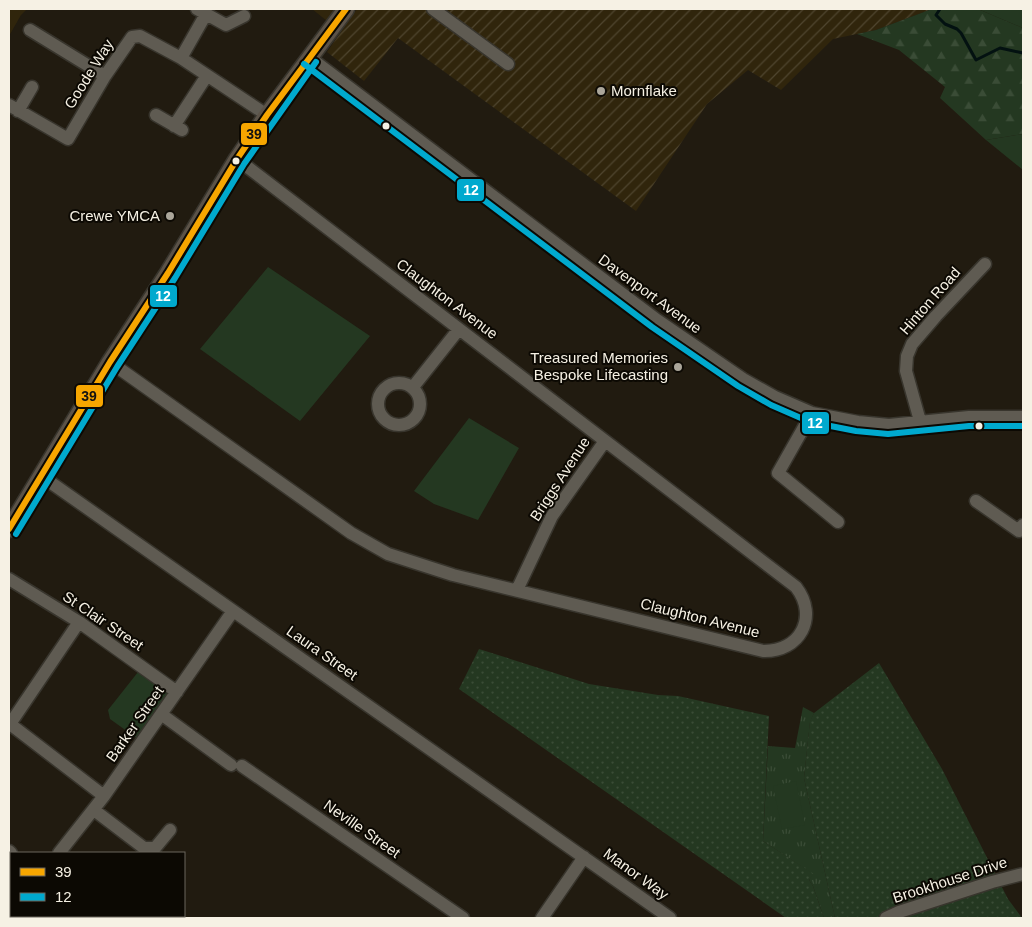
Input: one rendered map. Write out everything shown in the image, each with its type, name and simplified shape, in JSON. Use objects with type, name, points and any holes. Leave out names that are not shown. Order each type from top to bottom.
[{"type":"main road","points":[[9,529],[40,475],[168,273],[237,159],[309,57],[346,9]]},
{"type":"street","points":[[433,9],[508,64]]},
{"type":"street","points":[[181,58],[202,11],[226,25],[244,16]]},
{"type":"street","points":[[30,30],[105,76]]},
{"type":"street","name":"Goode Way","points":[[32,87],[14,108],[68,139],[105,76],[132,37],[140,36],[181,58],[267,115]]},
{"type":"street","name":"Davenport Avenue","points":[[309,57],[657,320],[743,378],[775,396],[812,413],[858,422],[881,424],[970,418],[1023,417]]},
{"type":"street","points":[[156,115],[178,128],[206,76]]},
{"type":"street","name":"Claughton Avenue","points":[[110,362],[351,533],[388,554],[453,575],[763,650],[783,648],[800,634],[806,620],[806,613],[804,599],[796,587],[237,159]]},
{"type":"street","name":"Hinton Road","points":[[920,421],[906,371],[909,350],[936,316],[984,264]]},
{"type":"street","points":[[413,387],[459,329]]},
{"type":"street","points":[[812,413],[778,473],[838,522]]},
{"type":"street","name":"Briggs Avenue","points":[[517,590],[552,516],[605,441]]},
{"type":"street","name":"Laura Street","points":[[40,475],[584,857]]},
{"type":"street","points":[[976,501],[1019,531],[1023,525]]},
{"type":"street","name":"St Clair Street","points":[[9,579],[78,622],[177,692]]},
{"type":"street","name":"Barker Street","points":[[61,852],[104,796],[233,610]]},
{"type":"street","points":[[78,622],[10,724],[104,796]]},
{"type":"street","name":"Neville Street","points":[[161,714],[463,918]]},
{"type":"street","points":[[94,810],[144,848],[155,848],[170,830]]},
{"type":"street","points":[[542,918],[584,857]]},
{"type":"street","name":"Manor Way","points":[[584,857],[670,918]]},
{"type":"street","name":"Brookhouse Drive","points":[[886,918],[899,912],[992,882],[1023,874]]},
{"type":"shaded area","points":[[9,9],[27,9],[21,15],[9,36]]},
{"type":"shaded area","points":[[312,9],[336,9],[327,21]]},
{"type":"shaded area","points":[[357,9],[932,9],[876,30],[833,39],[781,90],[748,70],[707,104],[636,211],[398,38],[364,81],[327,52]]},
{"type":"green space","points":[[932,9],[978,9],[1023,28],[1023,134],[986,140],[940,98],[945,87],[899,50],[857,34],[876,30]]},
{"type":"green space","points":[[978,9],[1023,9],[1023,28]]},
{"type":"green space","points":[[1023,134],[1023,170],[986,140]]},
{"type":"green space","points":[[268,267],[370,336],[300,421],[200,349]]},
{"type":"green space","points":[[469,418],[519,448],[478,520],[434,504],[414,491]]},
{"type":"green space","points":[[479,649],[589,684],[658,695],[678,696],[769,716],[763,841],[814,874],[809,880],[813,886],[824,918],[786,918],[459,689]]},
{"type":"green space","points":[[879,663],[942,769],[1008,899],[1022,918],[835,918],[804,778],[810,721],[814,713]]},
{"type":"green space","points":[[142,667],[177,692],[142,742],[110,719],[108,710]]},
{"type":"green space","points":[[803,707],[814,713],[810,722],[804,778],[835,918],[824,918],[813,886],[809,880],[813,874],[763,841],[768,746],[795,748]]},
{"type":"green space","points":[[796,781],[805,825],[782,829],[773,786]]},
{"type":"waterway","points":[[940,9],[936,15],[945,24],[957,29],[961,33],[976,60],[1000,48],[1023,53]]},
{"type":"transit line","name":"39","points":[[9,529],[110,362],[168,273],[237,159],[267,115],[346,9]]},
{"type":"transit line","name":"12","points":[[16,534],[117,367],[175,278],[244,164],[316,62]]},
{"type":"transit line","name":"12","points":[[304,64],[652,327],[738,386],[771,405],[810,422],[856,431],[888,434],[969,426],[1023,426]]},
{"type":"place","name":"Mornflake","points":[[601,91]]},
{"type":"place","name":"Crewe YMCA","points":[[170,216]]},
{"type":"place","name":"Treasured Memories Bespoke Lifecasting","points":[[678,367]]}]
